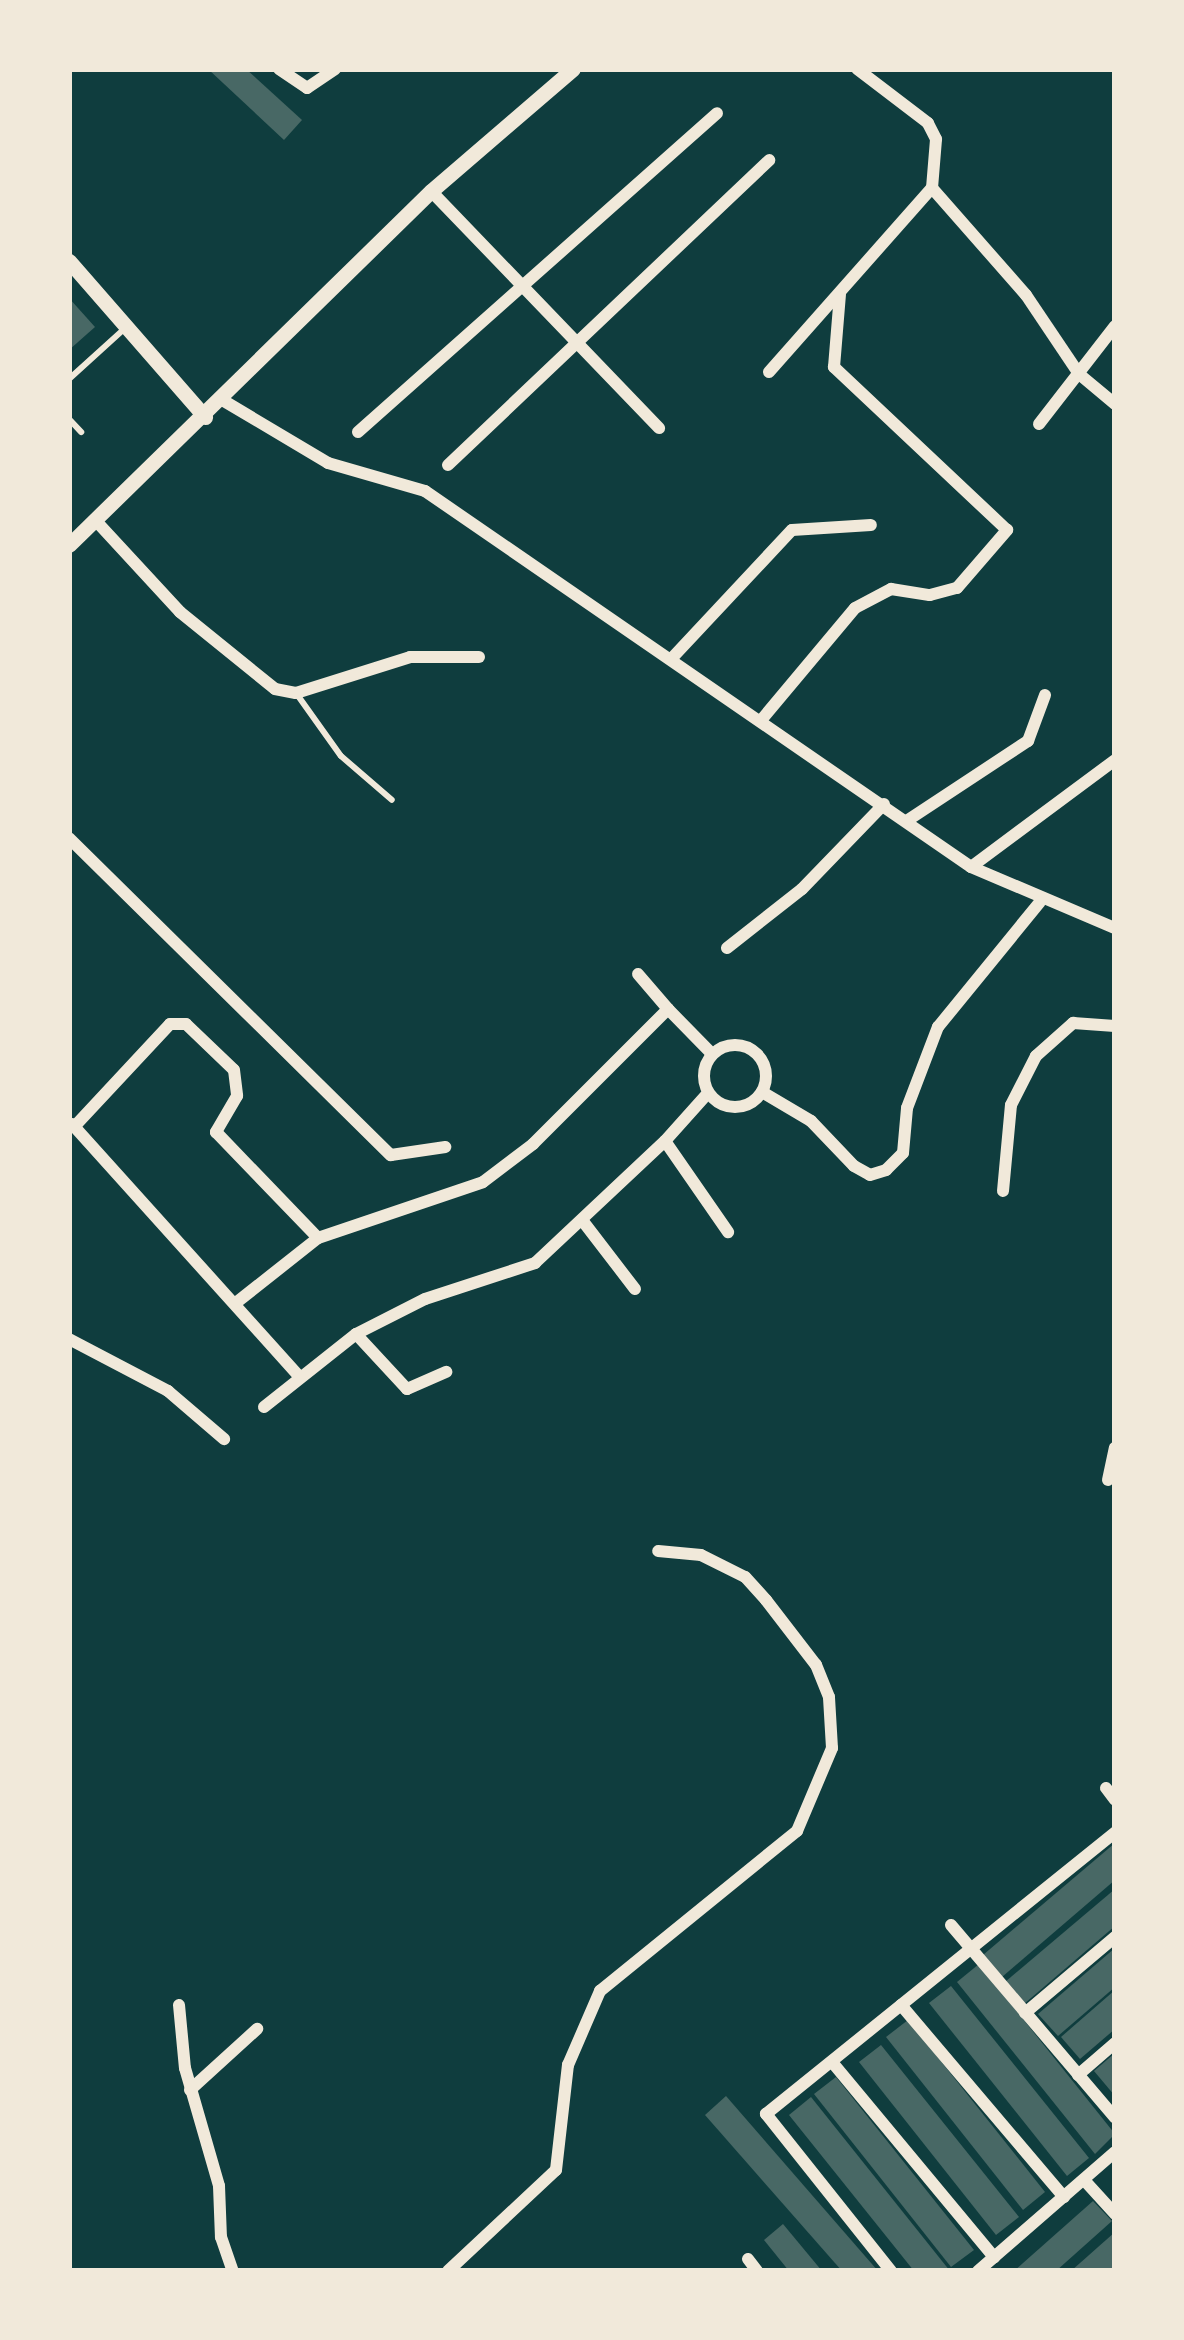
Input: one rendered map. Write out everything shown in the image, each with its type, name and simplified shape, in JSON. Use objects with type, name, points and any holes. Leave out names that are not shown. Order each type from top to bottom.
[{"type":"street","points":[[279,69],[307,88],[335,69]]},
{"type":"street","points":[[69,544],[224,401],[431,191],[573,69]]},
{"type":"street","points":[[769,372],[932,188],[936,139],[928,123],[857,69]]},
{"type":"street","points":[[358,432],[717,113]]},
{"type":"street","points":[[448,465],[769,160]]},
{"type":"street","points":[[932,188],[1026,295],[1079,374],[1115,404]]},
{"type":"street","points":[[431,191],[572,344],[659,428]]},
{"type":"street","points":[[69,261],[122,331],[205,417]]},
{"type":"street","points":[[763,718],[855,608],[891,589],[930,595],[957,588],[1007,530],[834,367],[840,294]]},
{"type":"street","points":[[1039,424],[1115,326]]},
{"type":"street","points":[[224,401],[328,463],[425,491],[763,718],[971,867],[1040,902],[1115,928]]},
{"type":"street","points":[[97,522],[256,680],[296,693],[391,661],[479,657]]},
{"type":"street","points":[[673,657],[792,530],[871,525]]},
{"type":"street","points":[[908,820],[1028,741],[1045,695]]},
{"type":"street","points":[[971,867],[1115,760]]},
{"type":"street","points":[[727,948],[802,889],[884,804]]},
{"type":"street","points":[[69,838],[391,1155],[445,1147]]},
{"type":"street","points":[[761,1093],[811,1121],[854,1166],[870,1174],[886,1170],[903,1153],[908,1108],[938,1027],[1040,902]]},
{"type":"street","points":[[638,974],[712,1054]]},
{"type":"street","points":[[237,1302],[318,1238],[483,1182],[533,1144],[668,1009]]},
{"type":"street","points":[[1004,1191],[1011,1105],[1036,1056],[1073,1022],[1115,1026]]},
{"type":"street","points":[[300,1378],[237,1302],[71,1124],[170,1024],[186,1024],[234,1070],[237,1096],[216,1132],[318,1238]]},
{"type":"street","points":[[730,1044],[750,1048],[764,1063],[761,1093],[735,1107],[708,1093],[703,1072],[712,1054],[730,1044]]},
{"type":"street","points":[[264,1408],[356,1334],[425,1299],[535,1263],[665,1141],[708,1093]]},
{"type":"street","points":[[665,1141],[728,1232]]},
{"type":"street","points":[[582,1220],[635,1289]]},
{"type":"street","points":[[356,1334],[407,1389],[446,1372]]},
{"type":"street","points":[[69,1339],[168,1391],[224,1439]]},
{"type":"street","points":[[1108,1480],[1115,1448]]},
{"type":"street","points":[[448,2271],[556,2170],[568,2065],[600,1991],[797,1831],[832,1748],[829,1697],[816,1666],[766,1600],[745,1577],[701,1555],[658,1551]]},
{"type":"street","points":[[891,2271],[766,2114],[1115,1832]]},
{"type":"street","points":[[951,1925],[1115,2118]]},
{"type":"street","points":[[1025,2013],[1115,1937]]},
{"type":"street","points":[[179,2005],[190,2090],[219,2186],[221,2237],[233,2271]]},
{"type":"street","points":[[901,2005],[1064,2198]]},
{"type":"street","points":[[190,2090],[257,2029]]},
{"type":"street","points":[[1078,2075],[1115,2044]]},
{"type":"street","points":[[832,2062],[994,2257]]},
{"type":"street","points":[[978,2271],[1115,2152]]},
{"type":"street","points":[[1085,2181],[1115,2214]]},
{"type":"lane","points":[[69,379],[122,331]]},
{"type":"lane","points":[[69,419],[81,432]]},
{"type":"lane","points":[[296,693],[341,756],[392,800]]},
{"type":"building","points":[[208,69],[246,69],[302,120],[284,140]]},
{"type":"building","points":[[69,298],[95,327],[69,350]]},
{"type":"building","points":[[1115,1843],[1115,1880],[1002,1977],[983,1955]]},
{"type":"building","points":[[1115,1889],[1115,1926],[1024,2004],[1005,1982]]},
{"type":"building","points":[[1115,1948],[1115,1987],[1058,2036],[1038,2014]]},
{"type":"building","points":[[979,1964],[1115,2134],[1095,2154],[957,1982]]},
{"type":"building","points":[[951,1986],[1089,2158],[1067,2176],[929,2003]]},
{"type":"building","points":[[1115,1990],[1115,2029],[1080,2059],[1061,2037]]},
{"type":"building","points":[[908,2020],[1045,2192],[1023,2210],[886,2037]]},
{"type":"building","points":[[881,2045],[1019,2217],[996,2235],[859,2062]]},
{"type":"building","points":[[1115,2053],[1115,2096],[1094,2071]]},
{"type":"building","points":[[836,2077],[974,2250],[951,2267],[814,2094]]},
{"type":"building","points":[[726,2096],[878,2271],[842,2271],[705,2115]]},
{"type":"building","points":[[811,2097],[950,2271],[914,2271],[789,2115]]},
{"type":"building","points":[[1093,2201],[1112,2221],[1056,2271],[1014,2271]]},
{"type":"building","points":[[783,2224],[822,2271],[789,2271],[764,2240]]},
{"type":"building","points":[[1115,2232],[1115,2269],[1071,2271]]}]
